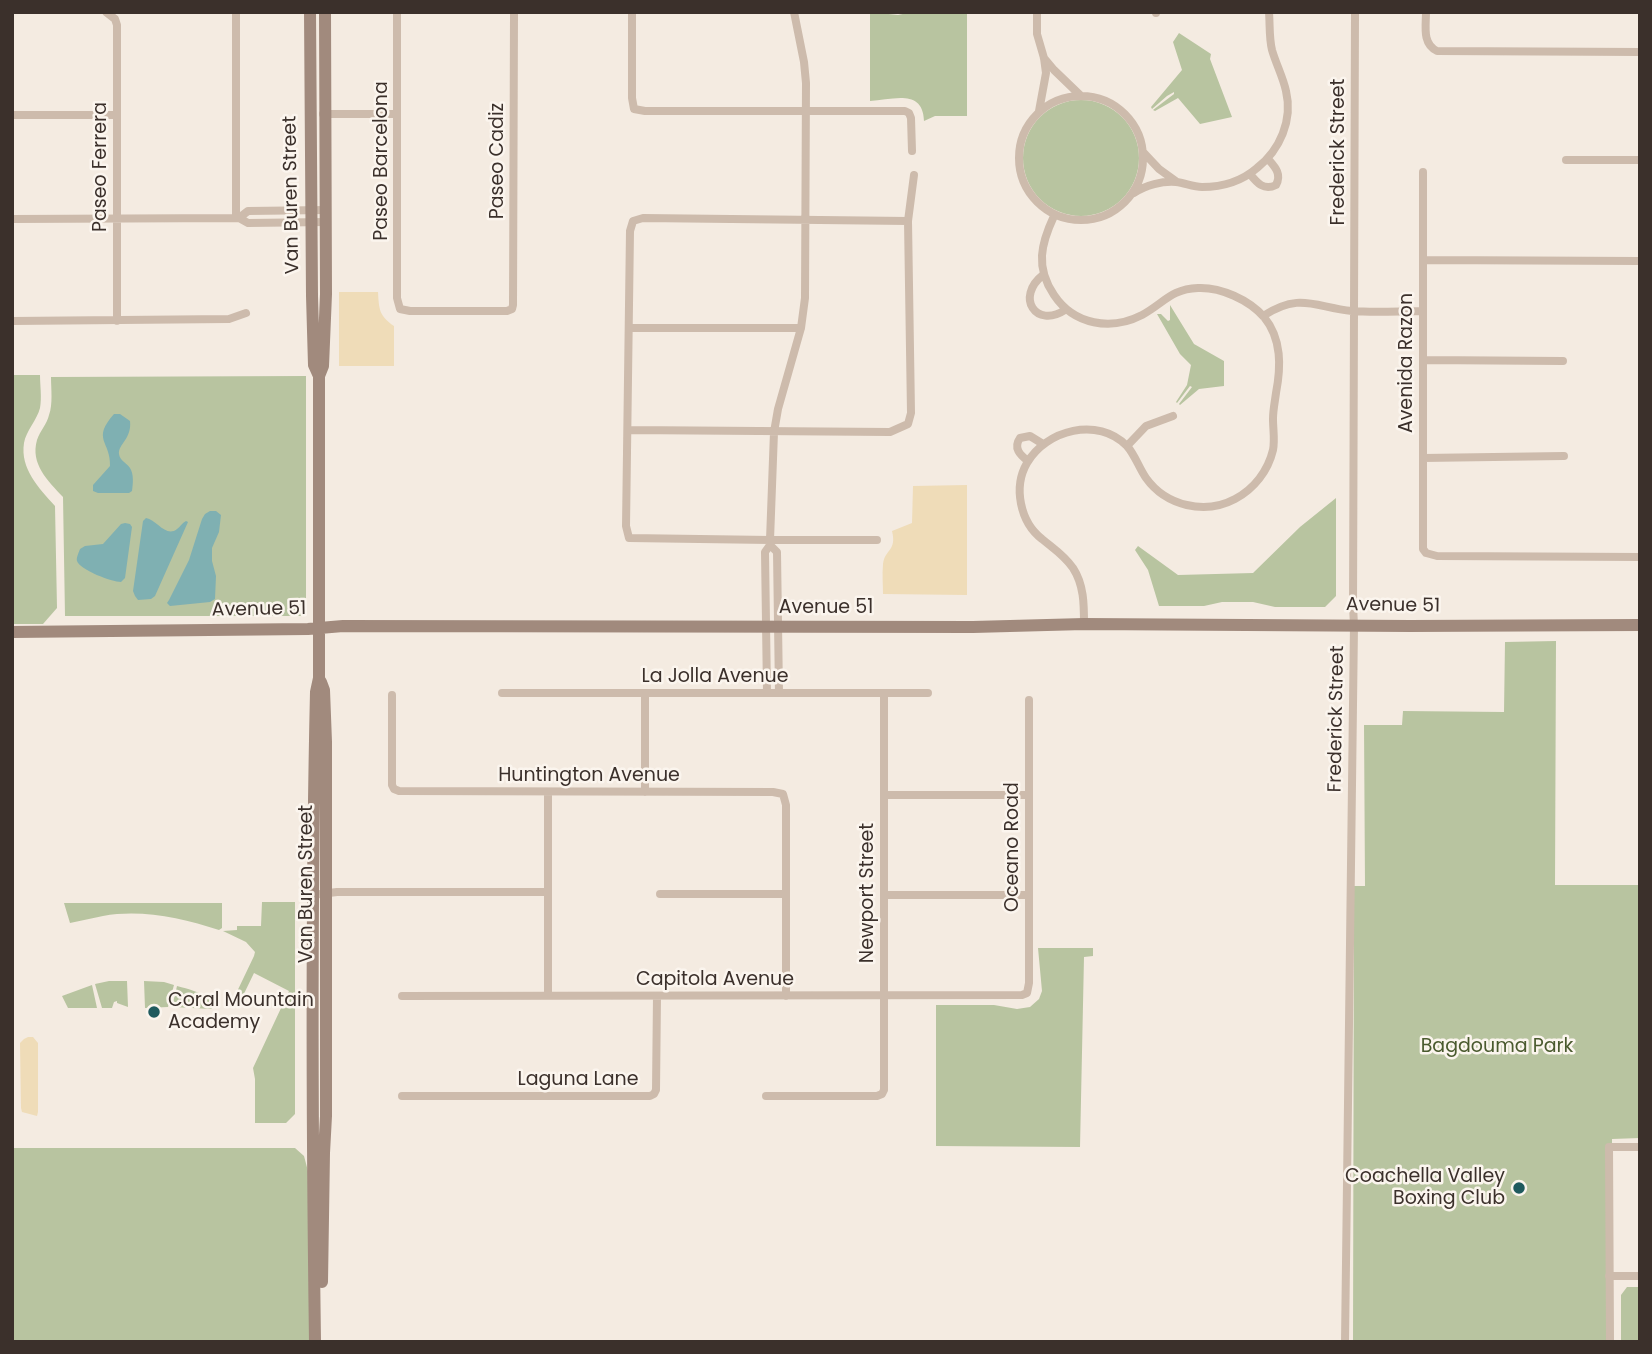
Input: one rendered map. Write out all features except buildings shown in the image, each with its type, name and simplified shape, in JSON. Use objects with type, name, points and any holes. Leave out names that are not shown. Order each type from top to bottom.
[{"type":"street","points":[[236,12],[238,218]]},
{"type":"street","name":"Van Buren Street","points":[[310,12],[314,365],[319,376]]},
{"type":"street","name":"Van Buren Street","points":[[315,1342],[312,895],[316,692],[319,678],[319,376],[323,366],[326,216],[325,12]]},
{"type":"street","name":"Paseo Barcelona","points":[[397,12],[397,298],[400,309]]},
{"type":"street","name":"Paseo Cadiz","points":[[400,309],[512,309],[514,12]]},
{"type":"street","points":[[632,12],[634,109],[905,111],[912,124],[912,151]]},
{"type":"street","points":[[779,692],[765,552],[770,542],[774,432],[801,328],[805,298],[806,111],[804,62],[794,12]]},
{"type":"street","points":[[1037,12],[1037,34],[1046,73],[1039,111],[1023,134],[1018,156],[1019,168],[1037,202],[1054,216],[1080,220],[1116,210],[1132,194],[1144,187],[1177,182],[1198,187],[1219,186],[1250,174],[1268,159],[1285,128],[1288,99],[1271,43],[1269,12]]},
{"type":"street","name":"Frederick Street","points":[[1345,1342],[1354,625],[1355,12]]},
{"type":"street","points":[[1426,12],[1427,43],[1437,51],[1640,52]]},
{"type":"street","name":"Paseo Ferrera","points":[[109,14],[117,25],[117,321]]},
{"type":"street","points":[[1044,58],[1082,96]]},
{"type":"street","points":[[1039,111],[1060,100],[1082,96],[1104,101],[1125,114],[1137,131],[1143,152],[1140,174],[1132,194]]},
{"type":"street","points":[[310,114],[397,114]]},
{"type":"street","points":[[12,115],[116,115]]},
{"type":"street","points":[[1143,152],[1177,182]]},
{"type":"street","points":[[1250,174],[1265,188],[1276,185],[1279,175],[1268,159]]},
{"type":"street","points":[[1566,160],[1640,160]]},
{"type":"street","name":"Avenida Razon","points":[[1423,172],[1422,542],[1426,553],[1437,556],[1640,556]]},
{"type":"street","points":[[628,430],[890,432],[908,424],[911,413],[908,221],[914,175]]},
{"type":"street","points":[[12,219],[238,218],[248,211],[326,216]]},
{"type":"street","points":[[1054,216],[1043,244],[1042,269],[1052,293],[1065,310],[1088,321],[1101,324],[1121,323],[1145,314],[1176,292],[1201,288],[1223,292],[1243,300],[1263,316],[1279,351],[1280,375],[1273,412],[1273,449],[1258,481],[1230,502],[1209,507],[1185,506],[1155,488],[1126,446],[1107,434],[1090,430],[1069,432],[1050,439],[1028,461],[1019,493],[1022,508],[1035,532],[1062,553],[1074,571],[1084,600],[1084,624]]},
{"type":"street","points":[[877,540],[770,542],[629,538],[626,526],[630,231],[634,221],[643,218],[908,221]]},
{"type":"street","points":[[1423,260],[1640,261]]},
{"type":"street","points":[[1043,275],[1031,290],[1029,298],[1033,308],[1049,317],[1065,310]]},
{"type":"street","points":[[1263,316],[1283,305],[1294,303],[1354,311],[1423,311]]},
{"type":"street","points":[[12,321],[229,319],[246,313]]},
{"type":"street","points":[[629,328],[801,328]]},
{"type":"street","points":[[1423,360],[1563,361]]},
{"type":"street","points":[[1126,446],[1146,426],[1173,416]]},
{"type":"street","points":[[1028,461],[1017,450],[1020,438],[1030,436],[1043,444]]},
{"type":"street","points":[[1423,458],[1564,456]]},
{"type":"street","name":"Avenue 51","points":[[12,632],[343,626],[1640,625]]},
{"type":"street","points":[[767,692],[773,627]]},
{"type":"street","name":"Van Buren Street","points":[[319,678],[324,690],[325,715],[326,894],[322,1342]]},
{"type":"street","name":"La Jolla Avenue","points":[[502,692],[928,692]]},
{"type":"street","points":[[645,692],[645,792]]},
{"type":"street","name":"Newport Street","points":[[766,1096],[882,1094],[884,692]]},
{"type":"street","name":"Huntington Avenue","points":[[392,695],[392,779],[394,789],[405,792],[783,794],[786,805],[786,894]]},
{"type":"street","name":"Oceano Road","points":[[1027,993],[1029,700]]},
{"type":"street","points":[[548,792],[548,996]]},
{"type":"street","points":[[884,794],[1029,794]]},
{"type":"street","points":[[312,895],[337,892],[548,892]]},
{"type":"street","points":[[660,894],[786,894],[786,996]]},
{"type":"street","points":[[884,895],[1029,895]]},
{"type":"street","name":"Capitola Avenue","points":[[402,996],[1016,996],[1027,993]]},
{"type":"street","name":"Laguna Lane","points":[[402,1096],[650,1096],[656,1090],[657,996]]},
{"type":"street","points":[[306,1140],[306,1086],[312,1073]]},
{"type":"street","points":[[1610,1342],[1609,1147],[1640,1147]]},
{"type":"street","points":[[1609,1276],[1640,1276]]},
{"type":"green space","points":[[870,12],[898,15],[912,12],[967,12],[967,116],[935,116],[924,121],[918,104],[912,100],[896,98],[870,101]]},
{"type":"green space","points":[[1179,33],[1211,54],[1210,59],[1232,117],[1200,124],[1178,98],[1153,110],[1174,92],[1152,109],[1182,70],[1173,42]]},
{"type":"green space","points":[[1081,100],[1103,105],[1122,117],[1134,136],[1139,158],[1134,180],[1122,199],[1103,211],[1081,216],[1059,211],[1040,199],[1028,180],[1023,158],[1028,136],[1040,117],[1059,105]]},
{"type":"green space","points":[[1170,305],[1194,344],[1224,361],[1224,386],[1199,389],[1180,405],[1192,387],[1176,402],[1187,385],[1191,365],[1180,354],[1157,314],[1170,320]]},
{"type":"green space","points":[[12,375],[40,375],[40,408],[25,439],[24,452],[32,477],[55,506],[57,608],[43,624],[12,624]]},
{"type":"green space","points":[[306,376],[306,616],[65,616],[63,497],[42,472],[35,449],[50,411],[51,377]]},
{"type":"green space","points":[[1336,498],[1336,596],[1325,607],[1275,607],[1253,602],[1159,606],[1148,570],[1135,550],[1138,546],[1178,575],[1253,573],[1300,527]]},
{"type":"green space","name":"Bagdouma Park","points":[[1556,641],[1555,885],[1640,885],[1640,1138],[1612,1139],[1611,1342],[1353,1342],[1354,886],[1365,886],[1364,725],[1402,725],[1403,711],[1504,712],[1505,642]]},
{"type":"green space","points":[[262,902],[295,902],[295,1114],[286,1123],[255,1123],[253,1068],[289,991],[254,973],[239,1004],[233,1000],[255,952],[246,942],[223,931],[237,930],[237,926],[261,926]]},
{"type":"green space","points":[[64,903],[222,903],[222,928],[219,930],[176,918],[147,914],[117,914],[70,923]]},
{"type":"green space","points":[[1038,948],[1093,948],[1093,956],[1084,957],[1080,1147],[936,1146],[936,1005],[994,1005],[1017,1009],[1030,1007],[1039,999],[1042,991]]},
{"type":"green space","points":[[127,981],[128,1007],[117,1001],[112,1008],[102,1008],[95,984]]},
{"type":"green space","points":[[144,981],[174,985],[168,1007],[145,1008]]},
{"type":"green space","points":[[92,985],[97,1008],[68,1008],[62,996]]},
{"type":"green space","points":[[177,986],[210,999],[212,1009],[172,1007]]},
{"type":"green space","points":[[12,1148],[295,1148],[304,1156],[309,1175],[311,1342],[12,1342]]},
{"type":"green space","points":[[1627,1287],[1640,1287],[1640,1342],[1621,1342],[1621,1295]]},
{"type":"sand","points":[[339,292],[378,292],[381,312],[394,326],[394,366],[339,366]]},
{"type":"sand","points":[[967,485],[967,595],[883,594],[883,564],[892,546],[892,531],[912,523],[913,486]]},
{"type":"sand","points":[[33,1037],[38,1043],[37,1116],[22,1112],[21,1108],[20,1043]]},
{"type":"water","points":[[114,414],[120,414],[130,421],[129,432],[119,454],[131,470],[132,491],[98,493],[93,491],[93,485],[110,466],[104,430]]},
{"type":"water","points":[[210,511],[221,515],[219,532],[212,548],[216,576],[215,599],[210,602],[170,606],[167,603],[189,560],[202,519]]},
{"type":"water","points":[[146,518],[169,531],[188,522],[155,596],[138,600],[133,591],[143,521]]},
{"type":"water","points":[[125,523],[132,527],[125,578],[121,582],[97,575],[79,564],[77,560],[80,549],[103,544]]},
{"type":"place","name":"Coral Mountain Academy","points":[[154,1012]]},
{"type":"place","name":"Coachella Valley Boxing Club","points":[[1519,1188]]}]
